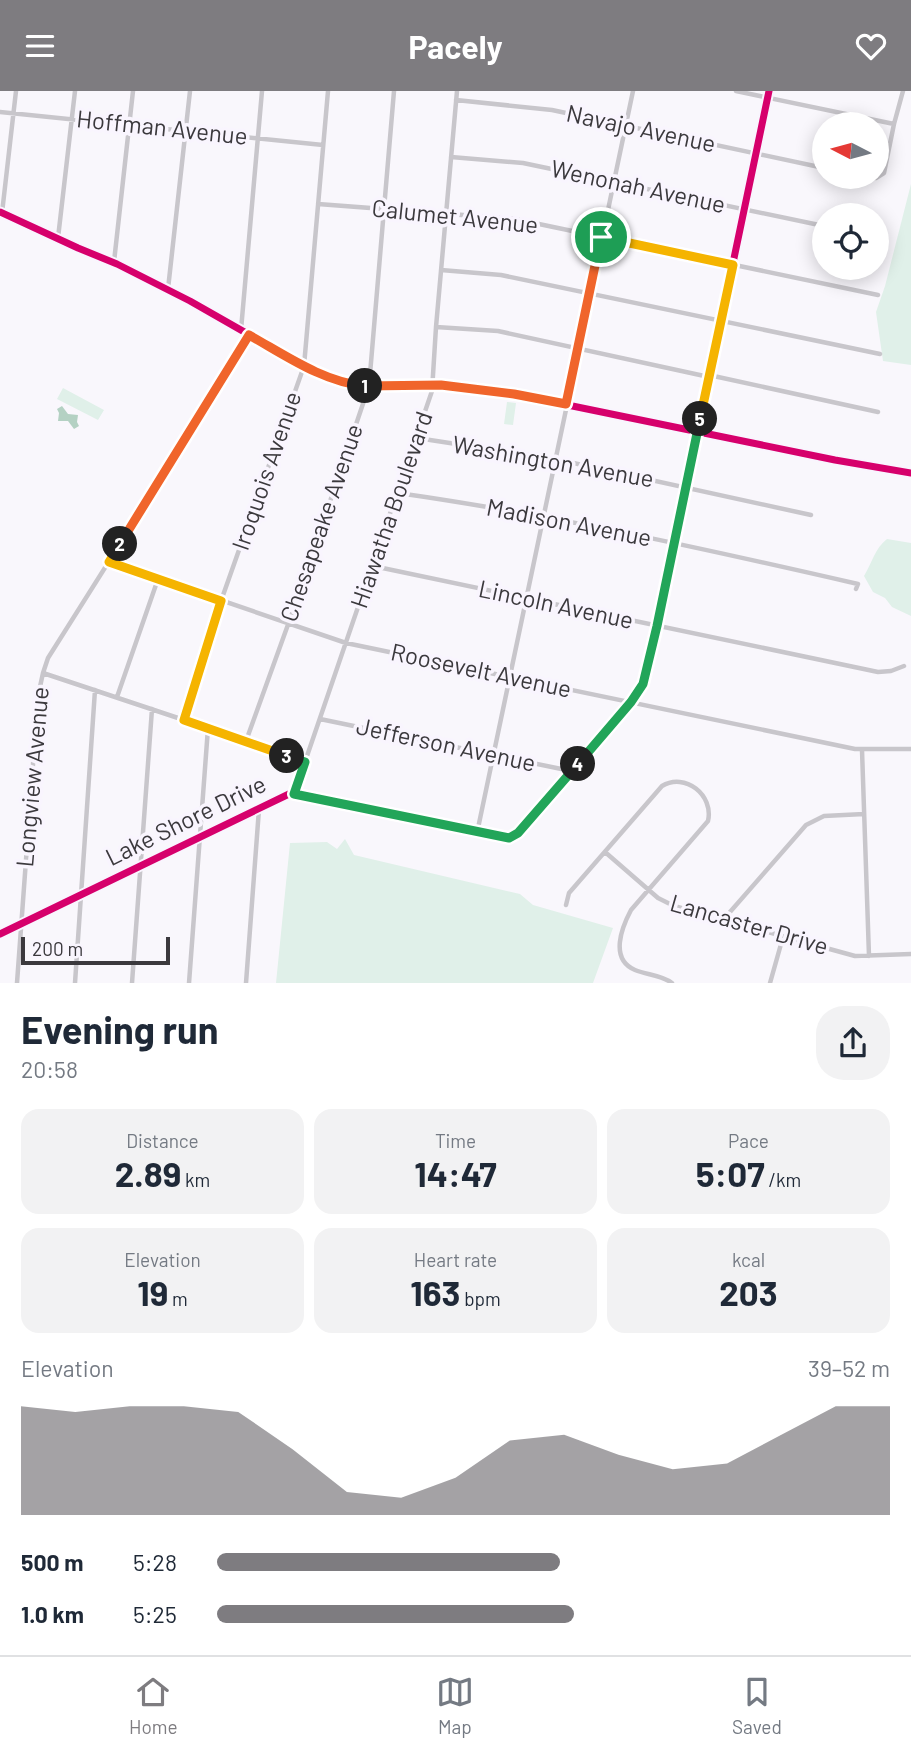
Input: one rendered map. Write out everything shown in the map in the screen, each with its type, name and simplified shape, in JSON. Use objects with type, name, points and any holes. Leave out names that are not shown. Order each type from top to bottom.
[{"type":"street","points":[[16,91],[1,212],[168,289],[332,379],[353,385],[432,384],[481,389],[911,473]]},
{"type":"street","points":[[58,238],[75,91]]},
{"type":"street","points":[[114,262],[133,91]]},
{"type":"street","points":[[168,289],[190,91]]},
{"type":"street","points":[[242,330],[262,91]]},
{"type":"street","name":"Iroquois Avenue","points":[[184,720],[221,601],[304,366],[328,91]]},
{"type":"street","name":"Chesapeake Avenue","points":[[246,741],[369,386],[394,91]]},
{"type":"street","name":"Hiawatha Boulevard","points":[[294,794],[432,391],[457,91]]},
{"type":"street","points":[[477,833],[633,91]]},
{"type":"street","points":[[736,91],[769,94],[894,124]]},
{"type":"street","points":[[889,153],[903,91]]},
{"type":"street","name":"Lake Shore Drive","points":[[0,934],[284,795],[294,794],[477,833],[509,838],[515,835],[631,702],[643,684],[769,94]]},
{"type":"street","name":"Navajo Avenue","points":[[456,100],[552,110],[812,165]]},
{"type":"street","name":"Hoffman Avenue","points":[[0,112],[323,145]]},
{"type":"street","name":"Wenonah Avenue","points":[[451,157],[523,163],[812,223]]},
{"type":"street","name":"Calumet Avenue","points":[[318,204],[515,219],[878,295]]},
{"type":"street","points":[[441,270],[501,275],[880,354]]},
{"type":"street","points":[[436,327],[498,331],[878,412]]},
{"type":"street","name":"Longview Avenue","points":[[16,983],[38,696],[48,658],[249,335]]},
{"type":"street","name":"Washington Avenue","points":[[417,438],[555,460],[811,515]]},
{"type":"street","name":"Madison Avenue","points":[[398,493],[543,516],[674,543],[858,585],[856,589]]},
{"type":"street","name":"Roosevelt Avenue","points":[[109,562],[346,643],[862,750],[911,749]]},
{"type":"street","name":"Lincoln Avenue","points":[[373,566],[878,672],[904,666]]},
{"type":"street","points":[[117,697],[158,579]]},
{"type":"street","points":[[43,673],[305,762]]},
{"type":"street","points":[[75,983],[95,690]]},
{"type":"street","points":[[132,983],[152,709]]},
{"type":"street","name":"Jefferson Avenue","points":[[320,719],[572,771]]},
{"type":"street","points":[[189,983],[208,728]]},
{"type":"street","points":[[862,750],[869,956]]},
{"type":"street","points":[[566,905],[569,893],[662,786],[678,781],[691,785],[706,800],[708,821],[631,910],[622,933],[620,951],[625,963],[632,969],[665,978],[672,983]]},
{"type":"street","points":[[246,983],[259,808]]},
{"type":"street","points":[[723,920],[806,825],[817,818],[831,815],[864,814]]},
{"type":"street","name":"Lancaster Drive","points":[[605,852],[666,903],[855,956],[911,954]]},
{"type":"street","points":[[770,983],[783,937]]},
{"type":"shaded area","points":[[911,184],[911,365],[883,361],[876,312],[887,280],[889,280],[889,270]]},
{"type":"shaded area","points":[[63,388],[104,410],[98,420],[57,399]]},
{"type":"shaded area","points":[[507,402],[516,403],[513,425],[504,424]]},
{"type":"shaded area","points":[[62,406],[68,414],[78,415],[79,426],[74,429],[68,421],[58,421],[57,409]]},
{"type":"shaded area","points":[[887,539],[911,543],[911,616],[892,607],[885,598],[873,592],[864,576],[877,551]]},
{"type":"shaded area","points":[[345,839],[354,855],[520,894],[533,905],[613,928],[593,983],[276,983],[290,843],[327,842],[337,849]]},
{"type":"cycle path","points":[[0,934],[289,794],[497,837],[509,838],[518,833],[631,702],[643,684],[769,91]]},
{"type":"cycle path","points":[[0,212],[117,264],[190,301],[304,366],[345,383],[373,387],[441,385],[514,394],[911,473]]},
{"type":"route","points":[[601,237],[733,265],[643,684],[631,702],[518,833],[509,838],[497,837],[294,794],[305,762],[184,720],[221,601],[109,562],[249,335],[319,374],[353,385],[441,385],[566,404],[601,237]]}]
